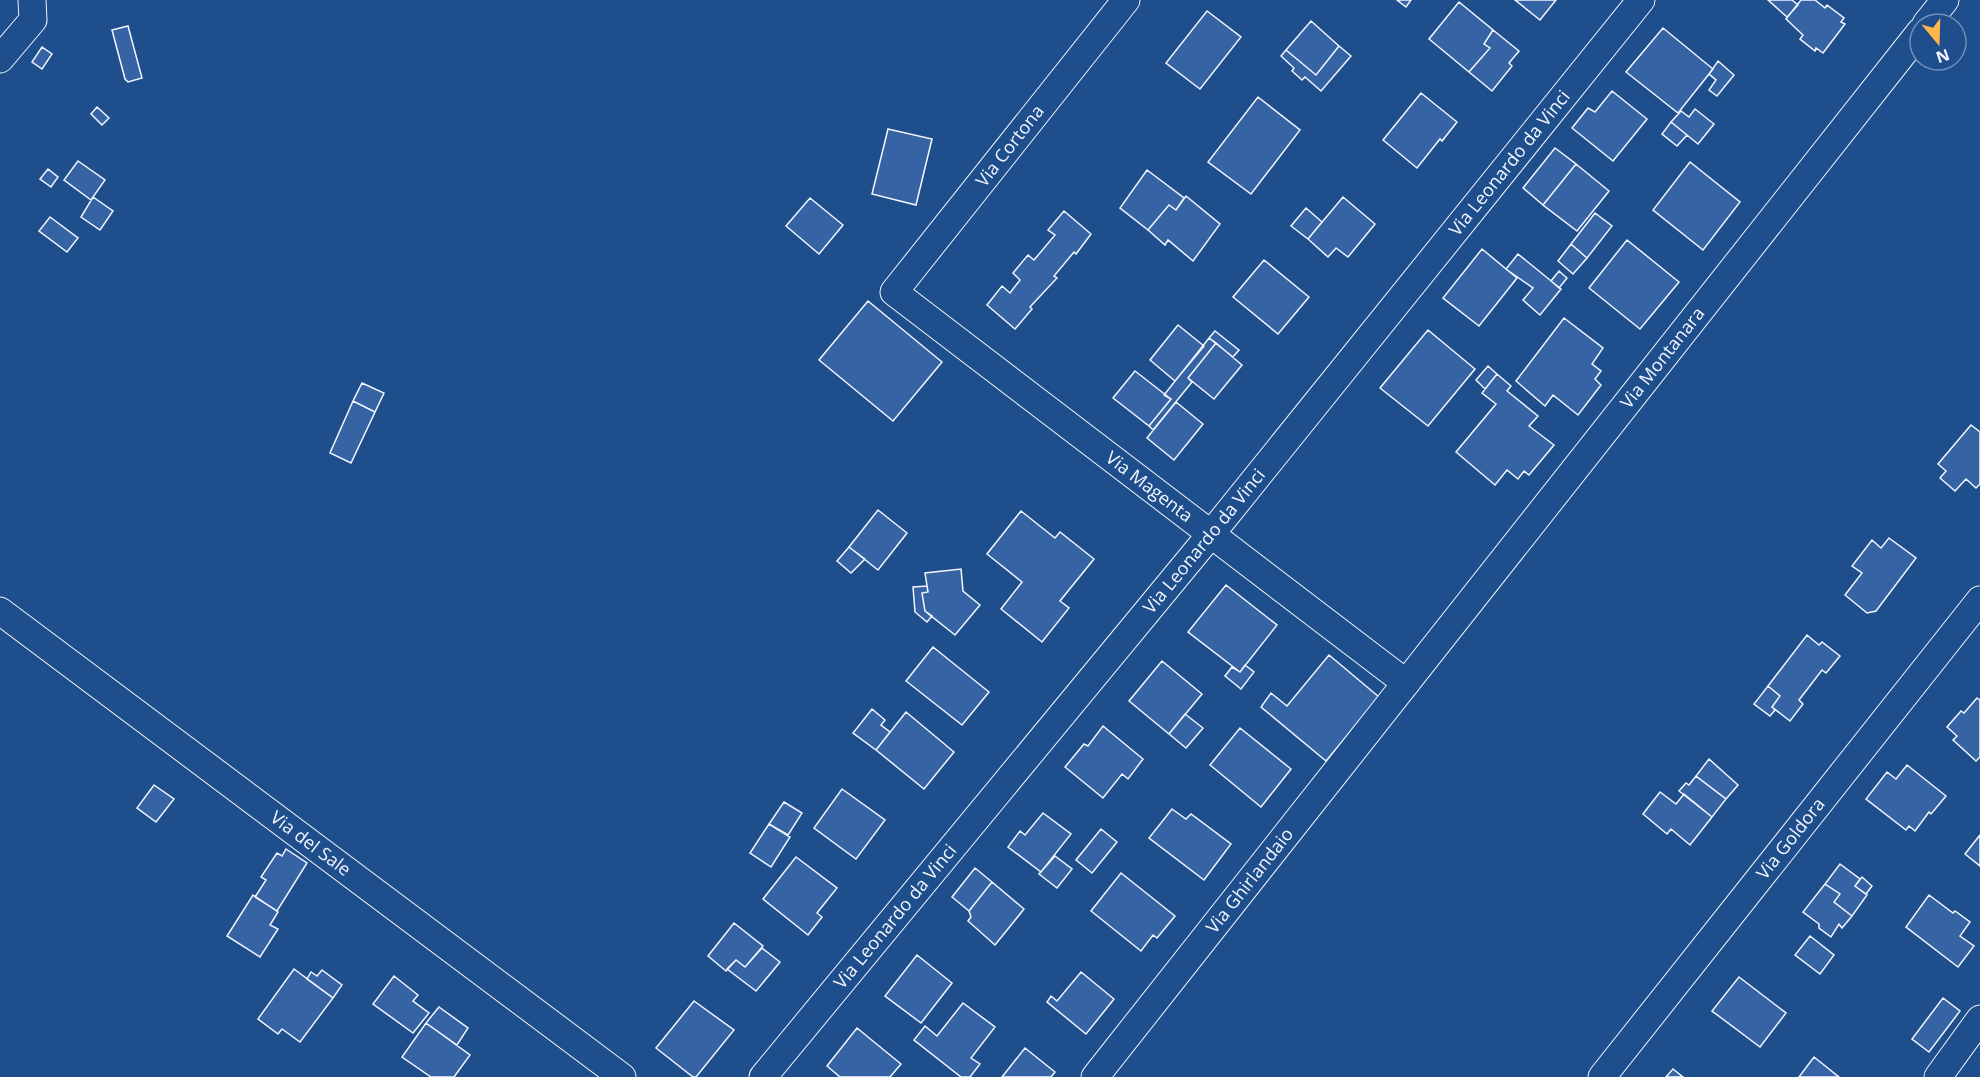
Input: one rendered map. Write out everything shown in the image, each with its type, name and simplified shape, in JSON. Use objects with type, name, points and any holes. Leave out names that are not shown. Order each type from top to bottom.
[{"type":"street","points":[[0,59],[33,20],[32,0]]},
{"type":"street","name":"Via Cortona","points":[[894,292],[1126,0]]},
{"type":"street","name":"Via Leonardo da Vinci","points":[[763,1077],[1211,534],[1641,0]]},
{"type":"street","points":[[1936,12],[1945,0]]},
{"type":"street","name":"Via Montanara","points":[[1406,683],[1908,47]]},
{"type":"street","name":"Via Magenta","points":[[894,292],[1406,683]]},
{"type":"street","name":"Via Goldora","points":[[1602,1077],[1980,600]]},
{"type":"street","name":"Via del Sale","points":[[0,611],[622,1077]]},
{"type":"street","name":"Via Ghirlandaio","points":[[1095,1077],[1406,683]]},
{"type":"street","points":[[1938,1077],[1980,1019]]},
{"type":"building","points":[[1397,0],[1411,0],[1406,7]]},
{"type":"building","points":[[1515,0],[1556,0],[1540,20]]},
{"type":"building","points":[[1768,0],[1792,0],[1798,5],[1787,17]]},
{"type":"building","points":[[1801,0],[1815,0],[1825,8],[1827,5],[1844,18],[1841,22],[1845,24],[1823,53],[1816,48],[1815,51],[1800,39],[1803,35],[1786,19]]},
{"type":"building","points":[[1459,2],[1493,30],[1484,44],[1490,48],[1469,72],[1429,39]]},
{"type":"building","points":[[1207,11],[1241,37],[1200,89],[1166,63]]},
{"type":"building","points":[[1311,21],[1339,46],[1316,75],[1286,50]]},
{"type":"building","points":[[128,26],[142,78],[128,82],[125,79],[112,30]]},
{"type":"building","points":[[1663,28],[1713,69],[1678,113],[1626,72]]},
{"type":"building","points":[[1493,30],[1519,51],[1509,63],[1512,66],[1492,91],[1469,72],[1490,48],[1484,44]]},
{"type":"building","points":[[1339,46],[1351,56],[1321,91],[1305,77],[1302,80],[1292,71],[1294,68],[1281,56],[1286,50],[1316,75]]},
{"type":"building","points":[[42,47],[52,54],[42,69],[32,62]]},
{"type":"building","points":[[1718,61],[1734,75],[1717,96],[1709,90],[1716,80],[1709,74]]},
{"type":"building","points":[[1612,91],[1647,119],[1613,161],[1572,128],[1588,108],[1595,112]]},
{"type":"building","points":[[1421,93],[1457,122],[1417,168],[1383,140]]},
{"type":"building","points":[[1258,97],[1300,130],[1251,194],[1208,162]]},
{"type":"building","points":[[97,107],[109,118],[102,125],[91,114]]},
{"type":"building","points":[[1695,109],[1714,124],[1698,144],[1671,122],[1681,111],[1689,117]]},
{"type":"building","points":[[1671,122],[1687,135],[1677,146],[1662,134]]},
{"type":"building","points":[[888,129],[932,139],[916,205],[872,194]]},
{"type":"building","points":[[1555,148],[1576,164],[1543,205],[1523,188]]},
{"type":"building","points":[[78,161],[105,180],[91,200],[64,180]]},
{"type":"building","points":[[1690,162],[1740,202],[1703,250],[1653,210]]},
{"type":"building","points":[[1576,164],[1609,191],[1577,231],[1543,205]]},
{"type":"building","points":[[48,169],[58,177],[51,187],[40,179]]},
{"type":"building","points":[[1147,170],[1184,198],[1176,210],[1169,205],[1148,230],[1120,208]]},
{"type":"building","points":[[1186,196],[1220,224],[1193,261],[1168,240],[1165,245],[1148,230],[1169,205],[1176,210]]},
{"type":"building","points":[[93,197],[113,211],[100,230],[81,217]]},
{"type":"building","points":[[1343,197],[1375,224],[1348,257],[1336,248],[1328,257],[1308,239]]},
{"type":"building","points":[[810,198],[843,225],[819,254],[786,226]]},
{"type":"building","points":[[1306,208],[1322,222],[1308,239],[1291,226]]},
{"type":"building","points":[[1064,211],[1091,234],[1076,254],[1074,252],[1054,276],[1057,278],[1030,307],[1032,309],[1015,329],[987,305],[1002,286],[1010,293],[1020,280],[1013,273],[1028,255],[1034,260],[1055,235],[1048,230]]},
{"type":"building","points":[[1595,213],[1612,226],[1587,258],[1571,244]]},
{"type":"building","points":[[50,217],[78,238],[67,252],[39,231]]},
{"type":"building","points":[[1627,240],[1679,282],[1640,329],[1589,288]]},
{"type":"building","points":[[1571,244],[1587,258],[1573,274],[1558,261]]},
{"type":"building","points":[[1482,249],[1517,278],[1479,326],[1443,298]]},
{"type":"building","points":[[1518,254],[1561,289],[1540,315],[1523,300],[1533,288],[1506,269]]},
{"type":"building","points":[[1264,260],[1309,297],[1278,334],[1233,297]]},
{"type":"building","points":[[1559,271],[1567,278],[1559,288],[1551,281]]},
{"type":"building","points":[[868,301],[942,362],[893,421],[819,360]]},
{"type":"building","points":[[1564,318],[1603,348],[1592,364],[1601,371],[1595,379],[1601,385],[1578,415],[1553,395],[1545,406],[1516,381]]},
{"type":"building","points":[[1178,325],[1204,346],[1175,381],[1150,360]]},
{"type":"building","points":[[1428,330],[1475,369],[1428,426],[1380,388]]},
{"type":"building","points":[[1215,331],[1239,350],[1233,357],[1209,338]]},
{"type":"building","points":[[1209,338],[1216,343],[1188,378],[1192,382],[1153,430],[1149,426],[1171,399],[1164,395]]},
{"type":"building","points":[[1216,343],[1242,365],[1214,399],[1188,378]]},
{"type":"building","points":[[1488,366],[1497,374],[1485,389],[1476,380]]},
{"type":"building","points":[[1135,371],[1171,399],[1149,426],[1113,398]]},
{"type":"building","points":[[1497,374],[1511,386],[1507,391],[1538,416],[1529,426],[1554,445],[1529,475],[1524,471],[1518,479],[1507,470],[1495,485],[1456,452],[1496,404],[1482,393]]},
{"type":"building","points":[[362,383],[384,393],[375,412],[353,401]]},
{"type":"building","points":[[353,401],[375,412],[351,463],[330,453]]},
{"type":"building","points":[[1176,402],[1203,424],[1174,460],[1147,438]]},
{"type":"building","points":[[1971,425],[1980,432],[1980,484],[1976,488],[1966,479],[1955,491],[1940,478],[1946,471],[1938,464]]},
{"type":"building","points":[[878,510],[907,533],[878,570],[849,547]]},
{"type":"building","points":[[1021,511],[1055,538],[1060,532],[1094,559],[1060,601],[1069,608],[1042,642],[1001,609],[1022,582],[987,554]]},
{"type":"building","points":[[1889,538],[1916,558],[1876,611],[1867,613],[1845,595],[1862,573],[1852,566],[1872,540],[1881,548]]},
{"type":"building","points":[[849,547],[865,559],[851,573],[837,561]]},
{"type":"building","points":[[961,569],[963,591],[980,605],[955,635],[925,611],[922,593],[928,592],[925,573]]},
{"type":"building","points":[[1226,585],[1277,625],[1240,672],[1188,632]]},
{"type":"building","points":[[927,586],[928,592],[922,593],[925,611],[932,616],[927,622],[915,612],[913,587]]},
{"type":"building","points":[[1807,635],[1819,645],[1822,642],[1840,656],[1826,673],[1822,670],[1799,700],[1803,704],[1790,721],[1772,707],[1780,696],[1768,686]]},
{"type":"building","points":[[933,647],[989,692],[962,725],[906,681]]},
{"type":"building","points":[[1329,655],[1379,697],[1326,761],[1261,707],[1271,693],[1287,706]]},
{"type":"building","points":[[1162,661],[1202,694],[1169,734],[1129,701]]},
{"type":"building","points":[[1245,665],[1254,672],[1241,689],[1225,676],[1232,667],[1240,672]]},
{"type":"building","points":[[1768,686],[1780,696],[1772,707],[1775,710],[1770,716],[1754,704]]},
{"type":"building","points":[[1977,698],[1980,700],[1980,757],[1976,761],[1953,740],[1957,736],[1947,727]]},
{"type":"building","points":[[872,709],[885,720],[881,725],[890,732],[876,750],[853,733]]},
{"type":"building","points":[[906,712],[954,752],[924,789],[876,750]]},
{"type":"building","points":[[1185,714],[1203,728],[1186,748],[1169,734]]},
{"type":"building","points":[[1103,726],[1143,759],[1128,779],[1122,774],[1103,798],[1065,767],[1084,744],[1088,746]]},
{"type":"building","points":[[1240,728],[1291,769],[1261,807],[1210,765]]},
{"type":"building","points":[[1709,759],[1738,785],[1726,799],[1696,776]]},
{"type":"building","points":[[1907,765],[1946,796],[1931,814],[1929,812],[1915,831],[1909,826],[1906,830],[1866,799],[1887,772],[1896,779]]},
{"type":"building","points":[[1696,776],[1726,799],[1712,817],[1679,791],[1686,783],[1689,785]]},
{"type":"building","points":[[154,785],[174,799],[156,822],[137,808]]},
{"type":"building","points":[[842,789],[885,820],[856,859],[814,828]]},
{"type":"building","points":[[1660,792],[1676,804],[1684,794],[1712,817],[1690,845],[1671,829],[1667,834],[1643,814]]},
{"type":"building","points":[[784,802],[802,813],[788,835],[769,824]]},
{"type":"building","points":[[1172,809],[1186,819],[1191,814],[1231,844],[1204,880],[1149,838]]},
{"type":"building","points":[[1043,813],[1071,834],[1041,872],[1008,847],[1020,831],[1025,835]]},
{"type":"building","points":[[769,824],[790,837],[771,867],[750,853]]},
{"type":"building","points":[[1101,829],[1117,842],[1092,873],[1076,860]]},
{"type":"building","points":[[1980,835],[1980,866],[1965,854]]},
{"type":"building","points":[[286,849],[307,863],[277,911],[255,897],[266,880],[261,877],[277,853],[282,856]]},
{"type":"building","points":[[1055,856],[1072,869],[1057,888],[1039,874]]},
{"type":"building","points":[[796,857],[837,888],[817,913],[822,917],[808,935],[763,899]]},
{"type":"building","points":[[1840,864],[1860,879],[1855,886],[1867,895],[1852,916],[1834,902],[1840,894],[1825,884]]},
{"type":"building","points":[[975,868],[992,882],[969,911],[952,897]]},
{"type":"building","points":[[1121,873],[1175,916],[1157,938],[1153,935],[1141,951],[1091,911]]},
{"type":"building","points":[[1862,877],[1872,886],[1866,894],[1855,886]]},
{"type":"building","points":[[992,882],[1024,909],[995,945],[968,921],[971,917],[969,911]]},
{"type":"building","points":[[1825,884],[1840,894],[1834,902],[1852,916],[1842,928],[1839,924],[1831,937],[1803,912]]},
{"type":"building","points":[[253,895],[278,912],[270,925],[278,929],[260,957],[227,936]]},
{"type":"building","points":[[1929,895],[1953,913],[1955,911],[1970,922],[1960,936],[1974,946],[1958,967],[1906,927]]},
{"type":"building","points":[[734,923],[763,946],[745,967],[736,960],[726,971],[708,956]]},
{"type":"building","points":[[1810,936],[1834,955],[1820,974],[1795,955]]},
{"type":"building","points":[[762,948],[780,962],[756,991],[727,969],[736,960],[745,967]]},
{"type":"building","points":[[917,955],[952,983],[921,1023],[885,996]]},
{"type":"building","points":[[294,969],[333,998],[300,1042],[282,1029],[278,1034],[258,1019]]},
{"type":"building","points":[[322,970],[342,985],[333,998],[307,979],[311,972],[317,976]]},
{"type":"building","points":[[1081,972],[1114,999],[1086,1034],[1047,1002],[1051,996],[1057,1001]]},
{"type":"building","points":[[394,976],[418,995],[413,1001],[429,1013],[413,1033],[373,1004]]},
{"type":"building","points":[[1739,977],[1786,1013],[1760,1047],[1712,1011]]},
{"type":"building","points":[[1943,998],[1960,1011],[1929,1052],[1912,1039]]},
{"type":"building","points":[[694,1001],[734,1030],[696,1077],[656,1048]]},
{"type":"building","points":[[963,1003],[995,1027],[971,1058],[980,1064],[970,1077],[961,1077],[914,1040],[925,1026],[937,1036]]},
{"type":"building","points":[[439,1007],[468,1028],[457,1045],[426,1023]]},
{"type":"building","points":[[426,1023],[470,1055],[454,1077],[431,1077],[402,1057]]},
{"type":"building","points":[[857,1028],[901,1064],[890,1077],[840,1077],[827,1066]]},
{"type":"building","points":[[1025,1048],[1055,1072],[1051,1077],[1002,1077]]},
{"type":"building","points":[[1814,1057],[1839,1077],[1799,1077]]},
{"type":"building","points":[[1673,1069],[1683,1077],[1666,1077]]}]
